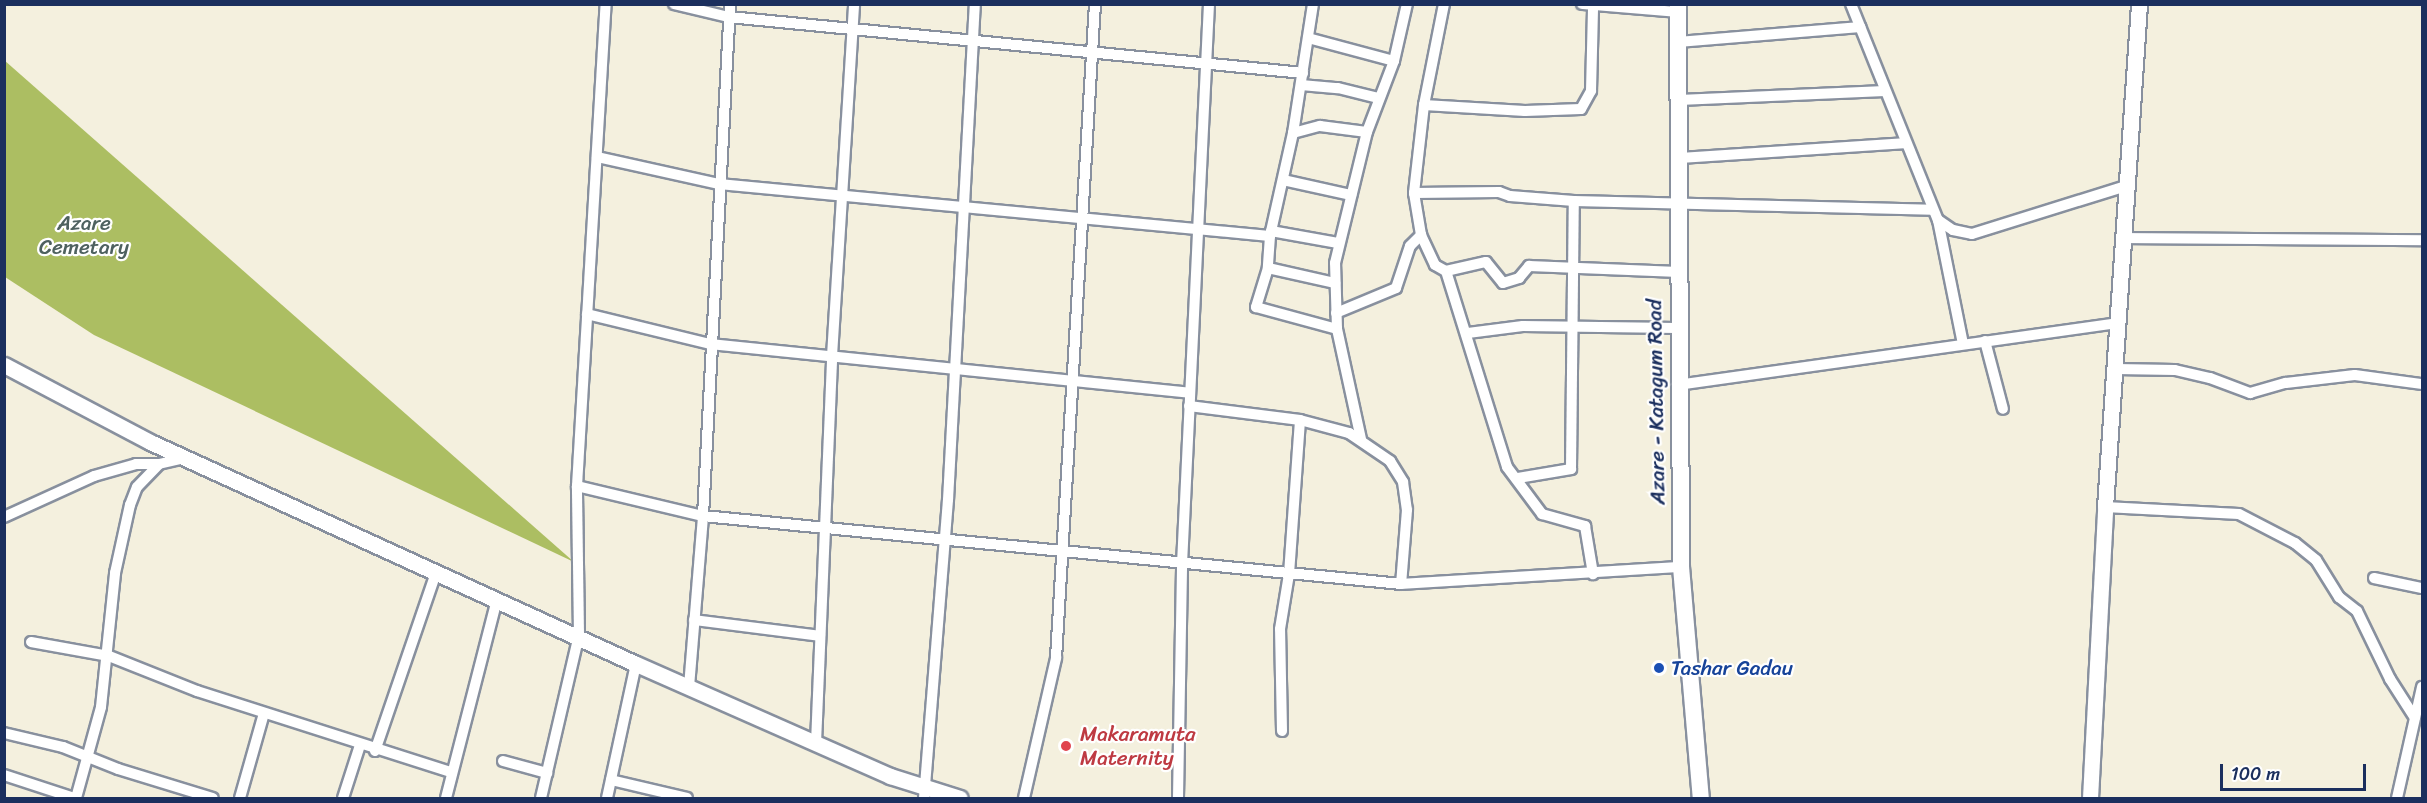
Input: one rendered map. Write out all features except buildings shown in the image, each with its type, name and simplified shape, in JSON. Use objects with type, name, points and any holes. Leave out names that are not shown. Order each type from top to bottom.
[{"type":"main road","name":"Azare - Katagum Road","points":[[1678,8],[1680,204],[1677,385],[1681,567],[1701,798]]},
{"type":"street","points":[[541,798],[579,635],[577,486],[606,4]]},
{"type":"street","points":[[674,4],[729,17],[853,27],[972,44],[1303,73]]},
{"type":"street","points":[[689,687],[703,516],[718,184],[730,4]]},
{"type":"street","points":[[816,744],[832,356],[854,4]]},
{"type":"street","points":[[925,793],[945,540],[975,4]]},
{"type":"street","points":[[1024,798],[1056,658],[1075,381],[1095,4]]},
{"type":"street","points":[[1178,798],[1182,564],[1208,66],[1209,4]]},
{"type":"street","points":[[1313,4],[1293,133],[1270,233],[1269,268],[1256,307],[1337,329]]},
{"type":"street","points":[[1361,439],[1337,329],[1335,283],[1338,243],[1367,132],[1378,98],[1394,61],[1407,4]]},
{"type":"street","points":[[1444,4],[1424,105],[1414,193],[1421,235],[1436,265],[1446,271],[1468,333],[1507,467],[1518,478],[1542,514],[1585,525],[1593,574]]},
{"type":"street","points":[[1851,4],[1904,142],[1935,215],[1964,344]]},
{"type":"street","points":[[2091,798],[2105,507],[2116,369],[2116,323],[2139,4]]},
{"type":"street","points":[[1424,105],[1525,111],[1581,110],[1591,91],[1588,6],[1678,8]]},
{"type":"street","points":[[1678,42],[1860,27]]},
{"type":"street","points":[[1308,38],[1394,61]]},
{"type":"street","points":[[1301,85],[1338,88],[1378,98]]},
{"type":"street","points":[[1679,100],[1885,90]]},
{"type":"street","points":[[1293,133],[1320,126],[1367,132]]},
{"type":"street","points":[[1680,158],[1904,142]]},
{"type":"street","points":[[597,157],[718,184],[1270,233],[1338,243]]},
{"type":"street","points":[[1283,180],[1351,195]]},
{"type":"street","points":[[1414,193],[1499,192],[1510,196],[1574,201],[1935,215],[1953,230],[1972,234],[2126,186]]},
{"type":"street","points":[[1518,478],[1571,469],[1574,201]]},
{"type":"street","points":[[1941,234],[1953,230]]},
{"type":"street","points":[[1336,313],[1396,288],[1410,246],[1421,235]]},
{"type":"street","points":[[2122,238],[2422,240]]},
{"type":"street","points":[[1446,271],[1486,262],[1503,283],[1519,278],[1529,266],[1679,272]]},
{"type":"street","points":[[1269,268],[1335,283]]},
{"type":"street","points":[[587,314],[710,344],[1190,393]]},
{"type":"street","points":[[1677,385],[2116,323]]},
{"type":"street","points":[[1468,333],[1523,326],[1677,328]]},
{"type":"street","points":[[1985,341],[2003,409]]},
{"type":"street","points":[[4,365],[186,458],[436,573],[579,635],[636,664],[925,793],[960,798]]},
{"type":"street","points":[[2116,369],[2175,370],[2210,378],[2250,393],[2286,383],[2355,375],[2422,384]]},
{"type":"street","points":[[1189,406],[1300,420],[1361,439],[1390,461],[1403,482],[1407,510],[1401,584]]},
{"type":"street","points":[[1282,731],[1280,629],[1289,574],[1300,420]]},
{"type":"street","points":[[4,517],[94,476],[136,464],[159,464],[186,458]]},
{"type":"street","points":[[4,775],[75,798],[88,755],[109,656],[115,573],[124,528],[137,487],[159,464]]},
{"type":"street","points":[[577,486],[703,516],[1401,584],[1681,567]]},
{"type":"street","points":[[2105,507],[2239,514],[2295,543],[2316,560],[2339,597],[2357,611],[2390,679],[2415,717]]},
{"type":"street","points":[[375,751],[436,573]]},
{"type":"street","points":[[2374,578],[2422,588]]},
{"type":"street","points":[[446,798],[497,599]]},
{"type":"street","points":[[694,620],[820,636]]},
{"type":"street","points":[[31,642],[109,656],[264,713],[302,723],[375,751],[451,772]]},
{"type":"street","points":[[607,798],[636,664]]},
{"type":"street","points":[[2397,798],[2422,687]]},
{"type":"street","points":[[240,798],[264,713]]},
{"type":"street","points":[[4,733],[88,755],[118,769],[213,798]]},
{"type":"street","points":[[343,798],[360,745]]},
{"type":"street","points":[[502,761],[547,773]]},
{"type":"street","points":[[611,780],[687,798]]},
{"type":"green space","name":"Azare Cemetary","points":[[4,60],[574,562],[94,335],[5,277]]},
{"type":"place","name":"Tashar Gadau","points":[[1659,668]]},
{"type":"place","name":"Makaramuta Maternity","points":[[1066,746]]}]
